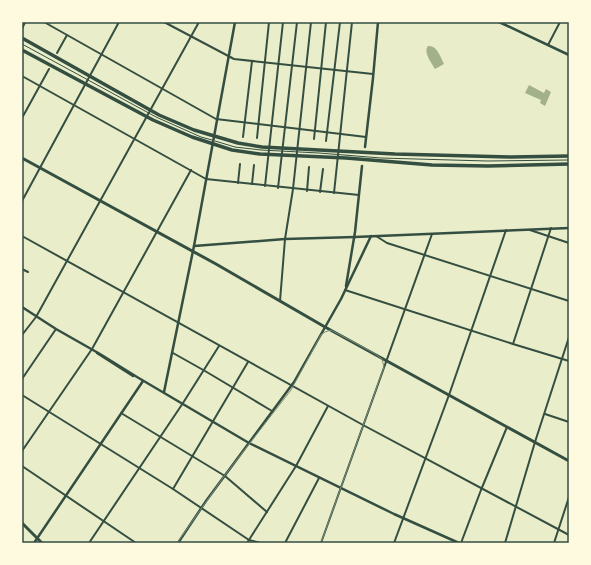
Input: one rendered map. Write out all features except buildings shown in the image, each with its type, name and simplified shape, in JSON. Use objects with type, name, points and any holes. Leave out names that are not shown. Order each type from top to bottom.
[{"type":"highway","points":[[22,37],[159,115],[194,130],[238,143],[262,147],[395,154],[511,157],[569,156]]},
{"type":"highway","points":[[22,51],[153,120],[192,137],[232,150],[260,154],[346,158],[432,165],[495,166],[569,164]]},
{"type":"main road","points":[[22,158],[325,327],[569,460]]},
{"type":"main road","points":[[22,523],[42,543]]},
{"type":"street","points":[[22,28],[25,22]]},
{"type":"street","points":[[44,22],[216,119],[366,137]]},
{"type":"street","points":[[22,201],[119,22]]},
{"type":"street","points":[[164,22],[234,58],[373,74]]},
{"type":"street","points":[[22,335],[36,317],[68,261],[199,22]]},
{"type":"street","points":[[164,392],[194,246],[216,119],[235,22]]},
{"type":"street","points":[[257,138],[269,22]]},
{"type":"street","points":[[265,186],[283,22]]},
{"type":"street","points":[[278,188],[297,22]]},
{"type":"street","points":[[280,301],[285,239],[293,189],[312,22]]},
{"type":"street","points":[[314,139],[326,22]]},
{"type":"street","points":[[326,141],[340,22]]},
{"type":"street","points":[[334,193],[352,22]]},
{"type":"street","points":[[364,147],[378,22]]},
{"type":"street","points":[[499,22],[569,55]]},
{"type":"street","points":[[508,26],[510,22]]},
{"type":"street","points":[[548,45],[560,22]]},
{"type":"street","points":[[57,53],[67,35]]},
{"type":"street","points":[[243,137],[252,61]]},
{"type":"street","points":[[22,118],[49,69]]},
{"type":"street","points":[[22,76],[206,179],[278,188],[359,195]]},
{"type":"street","points":[[238,183],[240,164]]},
{"type":"street","points":[[252,184],[254,165]]},
{"type":"street","points":[[346,290],[355,237],[362,166]]},
{"type":"street","points":[[307,191],[309,167]]},
{"type":"street","points":[[320,192],[323,168]]},
{"type":"street","points":[[22,452],[92,349],[122,292],[191,170]]},
{"type":"street","points":[[513,344],[551,228]]},
{"type":"street","points":[[194,246],[285,239],[569,228]]},
{"type":"street","points":[[527,229],[569,243]]},
{"type":"street","points":[[394,543],[449,395],[506,230]]},
{"type":"street","points":[[321,543],[432,234]]},
{"type":"street","points":[[22,236],[481,490],[569,535]]},
{"type":"street","points":[[178,543],[202,507],[292,386],[346,290],[371,236]]},
{"type":"street","points":[[375,236],[387,243],[530,290],[569,301]]},
{"type":"street","points":[[22,269],[28,272]]},
{"type":"street","points":[[346,290],[569,361]]},
{"type":"street","points":[[22,307],[36,317],[92,349],[131,375],[138,377],[250,443],[341,489],[460,543],[508,426]]},
{"type":"street","points":[[22,379],[56,329]]},
{"type":"street","points":[[505,543],[535,442],[569,338]]},
{"type":"street","points":[[89,543],[205,370],[219,346]]},
{"type":"street","points":[[173,353],[205,370],[273,412]]},
{"type":"street","points":[[173,489],[248,362]]},
{"type":"street","points":[[34,543],[143,381]]},
{"type":"street","points":[[22,395],[100,444],[140,467],[202,507],[249,540],[261,543]]},
{"type":"street","points":[[247,543],[296,466],[328,406]]},
{"type":"street","points":[[121,413],[225,476],[267,512]]},
{"type":"street","points":[[545,414],[569,422]]},
{"type":"street","points":[[22,466],[136,543]]},
{"type":"street","points":[[285,543],[319,478]]},
{"type":"street","points":[[554,543],[569,497]]},
{"type":"lane","points":[[22,44],[156,117],[201,137],[235,147],[388,158],[488,161],[569,160]]},
{"type":"shaded area","points":[[428,46],[436,49],[444,64],[435,69],[426,51]]},
{"type":"shaded area","points":[[529,85],[544,93],[546,89],[551,92],[545,106],[540,103],[541,100],[525,93]]},
{"type":"tram line","points":[[177,543],[225,475],[291,390],[321,335],[331,330],[374,353],[382,359],[384,367],[321,543]]}]
